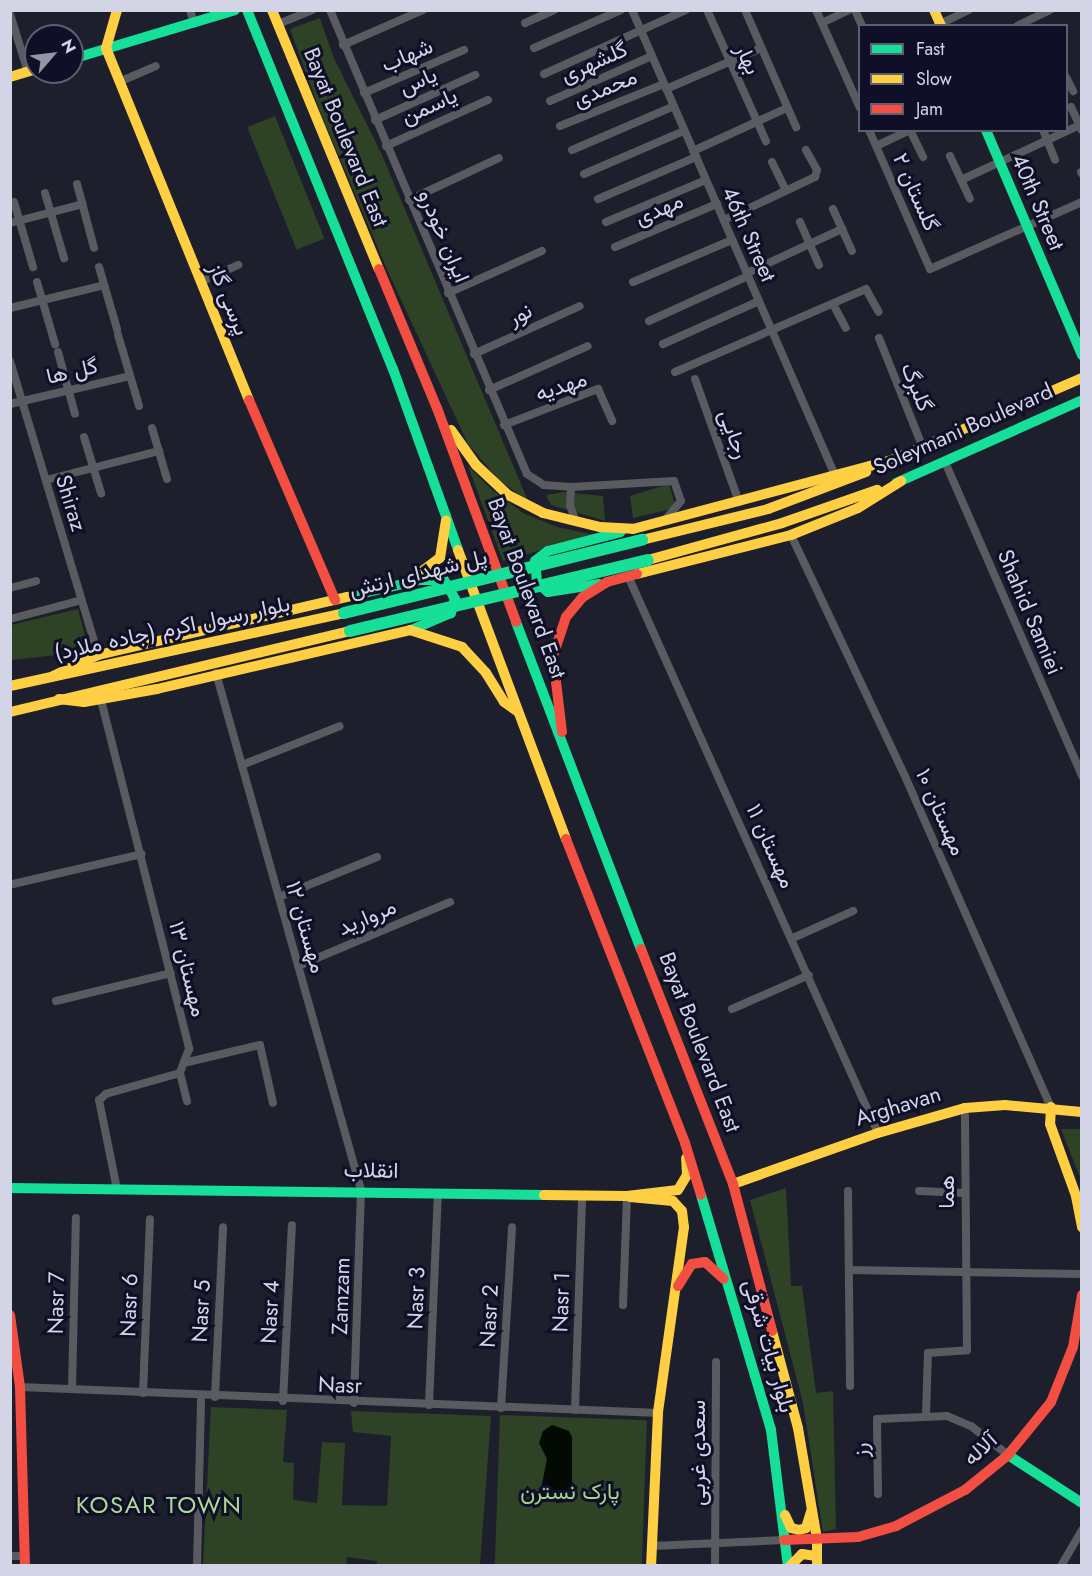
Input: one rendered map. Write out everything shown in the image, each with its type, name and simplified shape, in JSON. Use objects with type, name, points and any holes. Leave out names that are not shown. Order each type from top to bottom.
[{"type":"main road","points":[[106,48],[117,10]]},
{"type":"main road","points":[[84,54],[192,16],[235,10]]},
{"type":"main road","name":"Bayat Boulevard East","points":[[247,10],[295,124],[445,507],[516,711],[685,1143]]},
{"type":"main road","name":"Bayat Boulevard East","points":[[272,10],[313,114],[437,408],[566,757],[733,1185]]},
{"type":"main road","points":[[934,10],[941,24]]},
{"type":"main road","name":"پرسی گاز","points":[[106,48],[200,282],[335,600]]},
{"type":"main road","points":[[10,82],[24,74]]},
{"type":"main road","points":[[295,124],[306,123],[313,114]]},
{"type":"main road","name":"40th Street","points":[[987,132],[1082,355]]},
{"type":"main road","points":[[304,147],[311,138],[323,138]]},
{"type":"main road","name":"Soleymani Boulevard","points":[[894,460],[1082,378]]},
{"type":"main road","name":"Soleymani Boulevard","points":[[648,560],[782,523],[901,481],[1082,400]]},
{"type":"main road","points":[[437,408],[476,465],[495,486],[524,505],[576,522],[633,529]]},
{"type":"main road","points":[[894,460],[834,473],[739,502],[548,550],[535,561],[537,582],[548,592],[607,582],[791,535],[858,508],[901,481]]},
{"type":"main road","name":"پل شهدای ارتش","points":[[344,613],[768,508],[894,460]]},
{"type":"main road","points":[[398,586],[426,572],[440,558],[446,532],[445,507]]},
{"type":"main road","name":"پل شهدای ارتش","points":[[10,712],[86,692],[648,560]]},
{"type":"main road","points":[[53,676],[98,655],[420,580],[444,580],[455,599],[451,613],[442,619],[410,630],[101,700],[59,699]]},
{"type":"main road","points":[[566,757],[553,656],[566,617],[583,597],[607,582]]},
{"type":"main road","name":"بلوار رسول اکرم (جاده ملارد)","points":[[10,686],[344,613]]},
{"type":"main road","points":[[410,630],[444,638],[462,647],[486,673],[504,702],[516,711]]},
{"type":"main road","points":[[1051,1107],[1050,1124],[1076,1196],[1082,1227]]},
{"type":"main road","name":"Arghavan","points":[[733,1185],[878,1133],[965,1108],[1051,1107],[1082,1112]]},
{"type":"main road","name":"انقلاب","points":[[10,1188],[362,1190],[627,1196],[632,1193],[678,1190],[687,1175],[685,1143]]},
{"type":"main road","name":"بلوار بیات شرقی","points":[[685,1143],[732,1289],[771,1430],[789,1566]]},
{"type":"main road","name":"بلوار بیات شرقی","points":[[733,1185],[798,1428],[812,1504],[817,1539],[817,1561]]},
{"type":"main road","points":[[627,1196],[673,1201],[682,1211],[684,1227],[658,1413],[651,1566]]},
{"type":"main road","points":[[677,1289],[692,1264],[705,1262],[715,1267],[732,1289]]},
{"type":"main road","name":"آلاله","points":[[784,1540],[858,1536],[896,1526],[935,1510],[1008,1455],[1039,1420],[1063,1378],[1073,1347],[1082,1295]]},
{"type":"main road","points":[[10,1315],[20,1387],[25,1561]]},
{"type":"main road","points":[[1008,1455],[1082,1503]]},
{"type":"main road","points":[[783,1512],[791,1528],[799,1530],[810,1520],[812,1504]]},
{"type":"main road","points":[[789,1566],[802,1554],[817,1561]]},
{"type":"street","points":[[278,24],[312,10]]},
{"type":"street","name":"ایران خودرو","points":[[330,10],[489,390],[527,474],[544,485],[571,487]]},
{"type":"street","points":[[343,45],[423,10]]},
{"type":"street","points":[[525,23],[554,10]]},
{"type":"street","points":[[534,48],[621,10]]},
{"type":"street","name":"46th Street","points":[[632,10],[834,473]]},
{"type":"street","points":[[544,74],[686,10]]},
{"type":"street","name":"بهار","points":[[707,10],[766,141]]},
{"type":"street","points":[[745,10],[796,127]]},
{"type":"street","points":[[816,10],[858,104]]},
{"type":"street","points":[[822,23],[849,10]]},
{"type":"street","points":[[855,10],[861,24]]},
{"type":"street","points":[[943,24],[969,10]]},
{"type":"street","points":[[1021,24],[1050,10]]},
{"type":"street","points":[[10,14],[24,50]]},
{"type":"street","name":"محمدی","points":[[560,126],[761,48]]},
{"type":"street","name":"شهاب","points":[[364,93],[464,50]]},
{"type":"street","name":"گلشهری","points":[[550,101],[652,56]]},
{"type":"street","points":[[119,82],[156,66]]},
{"type":"street","name":"یاس","points":[[375,120],[475,75]]},
{"type":"street","points":[[1068,81],[1073,91]]},
{"type":"street","name":"یاسمن","points":[[386,146],[488,100]]},
{"type":"street","points":[[572,150],[674,106]]},
{"type":"street","points":[[961,180],[1081,127],[1071,106]]},
{"type":"street","points":[[598,199],[787,108]]},
{"type":"street","points":[[584,174],[684,131]]},
{"type":"street","name":"گلستان ۲","points":[[870,132],[930,269],[1026,227]]},
{"type":"street","points":[[876,147],[908,132]]},
{"type":"street","points":[[910,132],[923,157]]},
{"type":"street","points":[[1044,132],[1055,160]]},
{"type":"street","points":[[723,220],[817,174],[806,150]]},
{"type":"street","points":[[950,156],[970,199]]},
{"type":"street","points":[[409,200],[499,158]]},
{"type":"street","points":[[772,162],[786,191]]},
{"type":"street","points":[[606,222],[706,180]]},
{"type":"street","points":[[77,184],[94,248]]},
{"type":"street","points":[[45,193],[64,258]]},
{"type":"street","points":[[14,202],[33,267]]},
{"type":"street","points":[[1026,227],[1082,202]]},
{"type":"street","points":[[10,223],[83,204]]},
{"type":"street","name":"مهدی","points":[[615,247],[717,204]]},
{"type":"street","points":[[833,209],[852,251]]},
{"type":"street","points":[[800,222],[819,265]]},
{"type":"street","points":[[649,321],[842,229]]},
{"type":"street","points":[[633,282],[732,240]]},
{"type":"street","points":[[448,293],[542,251]]},
{"type":"street","points":[[200,282],[238,265]]},
{"type":"street","points":[[99,267],[139,406]]},
{"type":"street","points":[[37,282],[75,414]]},
{"type":"street","points":[[10,308],[104,285]]},
{"type":"street","points":[[675,372],[772,332],[866,289],[879,312]]},
{"type":"street","points":[[663,344],[759,301]]},
{"type":"street","points":[[833,304],[846,328]]},
{"type":"street","name":"نور","points":[[474,354],[580,306]]},
{"type":"street","name":"گلبرگ","points":[[879,338],[923,448]]},
{"type":"street","points":[[489,390],[588,346]]},
{"type":"street","name":"Shiraz","points":[[10,361],[98,655]]},
{"type":"street","name":"گل ها","points":[[10,404],[130,376]]},
{"type":"street","name":"رجایی","points":[[695,379],[739,502]]},
{"type":"street","name":"مهدیه","points":[[504,425],[598,388],[612,421]]},
{"type":"street","points":[[152,428],[167,479]]},
{"type":"street","points":[[84,437],[101,493]]},
{"type":"street","points":[[46,480],[159,451]]},
{"type":"street","name":"Shahid Samiei","points":[[945,462],[1082,776]]},
{"type":"street","points":[[576,522],[570,505],[571,487],[674,481],[681,501],[664,521]]},
{"type":"street","name":"مهستان ۱۰","points":[[791,535],[904,774],[1051,1107]]},
{"type":"street","name":"مهستان ۱۱","points":[[628,576],[793,938],[878,1133]]},
{"type":"street","points":[[10,588],[36,581]]},
{"type":"street","points":[[10,619],[82,600]]},
{"type":"street","name":"مهستان ۱۲","points":[[216,673],[362,1190]]},
{"type":"street","name":"مهستان ۱۳","points":[[101,700],[171,973],[189,1049],[188,1062]]},
{"type":"street","points":[[242,765],[340,726]]},
{"type":"street","points":[[13,884],[142,854]]},
{"type":"street","points":[[279,897],[377,857]]},
{"type":"street","name":"مروارید","points":[[298,966],[450,902]]},
{"type":"street","points":[[793,938],[852,911]]},
{"type":"street","points":[[56,1000],[171,973]]},
{"type":"street","points":[[732,1009],[809,975]]},
{"type":"street","points":[[117,1189],[99,1100],[106,1094],[180,1073],[188,1062],[260,1045],[273,1103]]},
{"type":"street","points":[[180,1073],[187,1101]]},
{"type":"street","name":"هما","points":[[926,1415],[928,1353],[968,1350],[965,1115]]},
{"type":"street","name":"Zamzam","points":[[354,1403],[362,1190]]},
{"type":"street","points":[[848,1191],[850,1386]]},
{"type":"street","points":[[919,1191],[965,1193]]},
{"type":"street","name":"Nasr 3","points":[[429,1406],[438,1192]]},
{"type":"street","name":"Nasr 1","points":[[575,1410],[582,1196]]},
{"type":"street","points":[[623,1305],[627,1196]]},
{"type":"street","name":"Nasr 7","points":[[72,1389],[76,1218]]},
{"type":"street","name":"Nasr 6","points":[[143,1393],[150,1219]]},
{"type":"street","name":"Nasr 4","points":[[283,1401],[292,1225]]},
{"type":"street","name":"Nasr 5","points":[[215,1397],[223,1227]]},
{"type":"street","name":"Nasr 2","points":[[501,1408],[512,1227]]},
{"type":"street","points":[[850,1270],[966,1269],[1082,1274]]},
{"type":"street","name":"سعدی غربی","points":[[715,1566],[716,1362]]},
{"type":"street","name":"Nasr","points":[[20,1387],[283,1401],[658,1413]]},
{"type":"street","points":[[197,1566],[201,1400]]},
{"type":"street","name":"رز","points":[[878,1494],[877,1419],[926,1415],[946,1416],[971,1426],[1008,1455]]},
{"type":"street","points":[[1060,1566],[1082,1530]]},
{"type":"street","points":[[652,1546],[715,1545],[784,1540]]},
{"type":"street","points":[[10,1556],[25,1561]]},
{"type":"green space","points":[[320,18],[333,56],[382,155],[528,501],[499,480],[468,444],[389,274],[321,114],[290,29]]},
{"type":"green space","points":[[275,116],[324,238],[297,250],[247,127]]},
{"type":"green space","points":[[468,466],[491,489],[523,513],[557,527],[595,535],[503,561]]},
{"type":"green space","points":[[669,484],[676,508],[633,518],[630,496]]},
{"type":"green space","points":[[563,492],[603,496],[605,521],[551,505],[546,495]]},
{"type":"green space","points":[[78,609],[87,644],[84,652],[11,660],[11,625]]},
{"type":"green space","points":[[1061,1129],[1081,1129],[1081,1180]]},
{"type":"green space","points":[[786,1188],[791,1286],[802,1286],[816,1393],[833,1391],[836,1529],[823,1532],[803,1403],[750,1200]]},
{"type":"green space","points":[[211,1407],[287,1410],[283,1462],[294,1463],[293,1500],[317,1503],[322,1442],[345,1443],[342,1505],[387,1506],[391,1436],[353,1432],[351,1411],[491,1416],[480,1565],[377,1565],[377,1561],[347,1557],[346,1565],[203,1565]]},
{"type":"green space","name":"پارک نسترن","points":[[500,1415],[647,1420],[642,1566],[495,1566]]},
{"type":"shaded area","points":[[552,1425],[569,1431],[572,1437],[572,1494],[566,1502],[557,1503],[541,1489],[547,1459],[539,1443],[543,1431]]},
{"type":"traffic: fast","points":[[84,55],[235,10]]},
{"type":"traffic: fast","points":[[247,10],[393,369],[458,550]]},
{"type":"traffic: fast","points":[[987,132],[1082,355]]},
{"type":"traffic: fast","points":[[896,483],[1082,400]]},
{"type":"traffic: fast","points":[[599,584],[548,592],[537,582],[535,561],[548,551],[621,532]]},
{"type":"traffic: fast","points":[[344,613],[642,540]]},
{"type":"traffic: fast","points":[[350,631],[648,560]]},
{"type":"traffic: fast","points":[[347,597],[420,580],[444,580],[455,599],[451,613],[411,630]]},
{"type":"traffic: fast","points":[[516,622],[641,949]]},
{"type":"traffic: fast","points":[[10,1188],[544,1195]]},
{"type":"traffic: fast","points":[[701,1195],[771,1430],[788,1566]]},
{"type":"traffic: fast","points":[[1008,1455],[1082,1503]]},
{"type":"traffic: slow","points":[[117,10],[106,48],[249,400]]},
{"type":"traffic: slow","points":[[272,10],[379,269]]},
{"type":"traffic: slow","points":[[934,10],[940,24]]},
{"type":"traffic: slow","points":[[10,77],[24,73]]},
{"type":"traffic: slow","points":[[887,462],[1082,378]]},
{"type":"traffic: slow","points":[[451,430],[476,465],[508,495],[543,513],[600,527],[633,529],[893,460]]},
{"type":"traffic: slow","points":[[642,540],[768,509],[866,472]]},
{"type":"traffic: slow","points":[[637,574],[791,535],[858,508],[901,481]]},
{"type":"traffic: slow","points":[[648,560],[782,523],[877,490]]},
{"type":"traffic: slow","points":[[413,578],[440,558],[446,520]]},
{"type":"traffic: slow","points":[[458,550],[566,839]]},
{"type":"traffic: slow","points":[[53,676],[98,655],[347,597]]},
{"type":"traffic: slow","points":[[10,686],[344,613]]},
{"type":"traffic: slow","points":[[59,699],[84,702],[157,689],[410,630],[462,647],[486,673],[504,702],[517,711]]},
{"type":"traffic: slow","points":[[10,712],[350,631]]},
{"type":"traffic: slow","points":[[733,1184],[878,1133],[965,1108],[1005,1105],[1082,1112]]},
{"type":"traffic: slow","points":[[1051,1107],[1050,1124],[1076,1196],[1082,1227]]},
{"type":"traffic: slow","points":[[544,1195],[627,1196],[678,1190],[687,1175],[686,1158]]},
{"type":"traffic: slow","points":[[630,1197],[673,1201],[682,1211],[684,1227],[658,1413],[651,1566]]},
{"type":"traffic: slow","points":[[772,1331],[798,1428],[817,1539],[817,1566]]},
{"type":"traffic: slow","points":[[785,1515],[791,1528],[799,1530],[806,1528],[811,1512]]},
{"type":"traffic: slow","points":[[790,1566],[802,1554],[817,1556]]},
{"type":"traffic: jam","points":[[379,269],[437,408],[516,622]]},
{"type":"traffic: jam","points":[[249,400],[335,600]]},
{"type":"traffic: jam","points":[[562,732],[553,656],[566,617],[583,597],[607,582],[637,574]]},
{"type":"traffic: jam","points":[[566,839],[685,1143],[701,1195]]},
{"type":"traffic: jam","points":[[641,949],[733,1184],[772,1331]]},
{"type":"traffic: jam","points":[[678,1286],[692,1264],[705,1262],[724,1279]]},
{"type":"traffic: jam","points":[[784,1540],[858,1537],[896,1526],[965,1490],[1008,1455],[1051,1402],[1073,1347],[1082,1295]]},
{"type":"traffic: jam","points":[[10,1315],[20,1387],[25,1566]]},
{"type":"district","name":"KOSAR TOWN","points":[[159,1505]]}]
